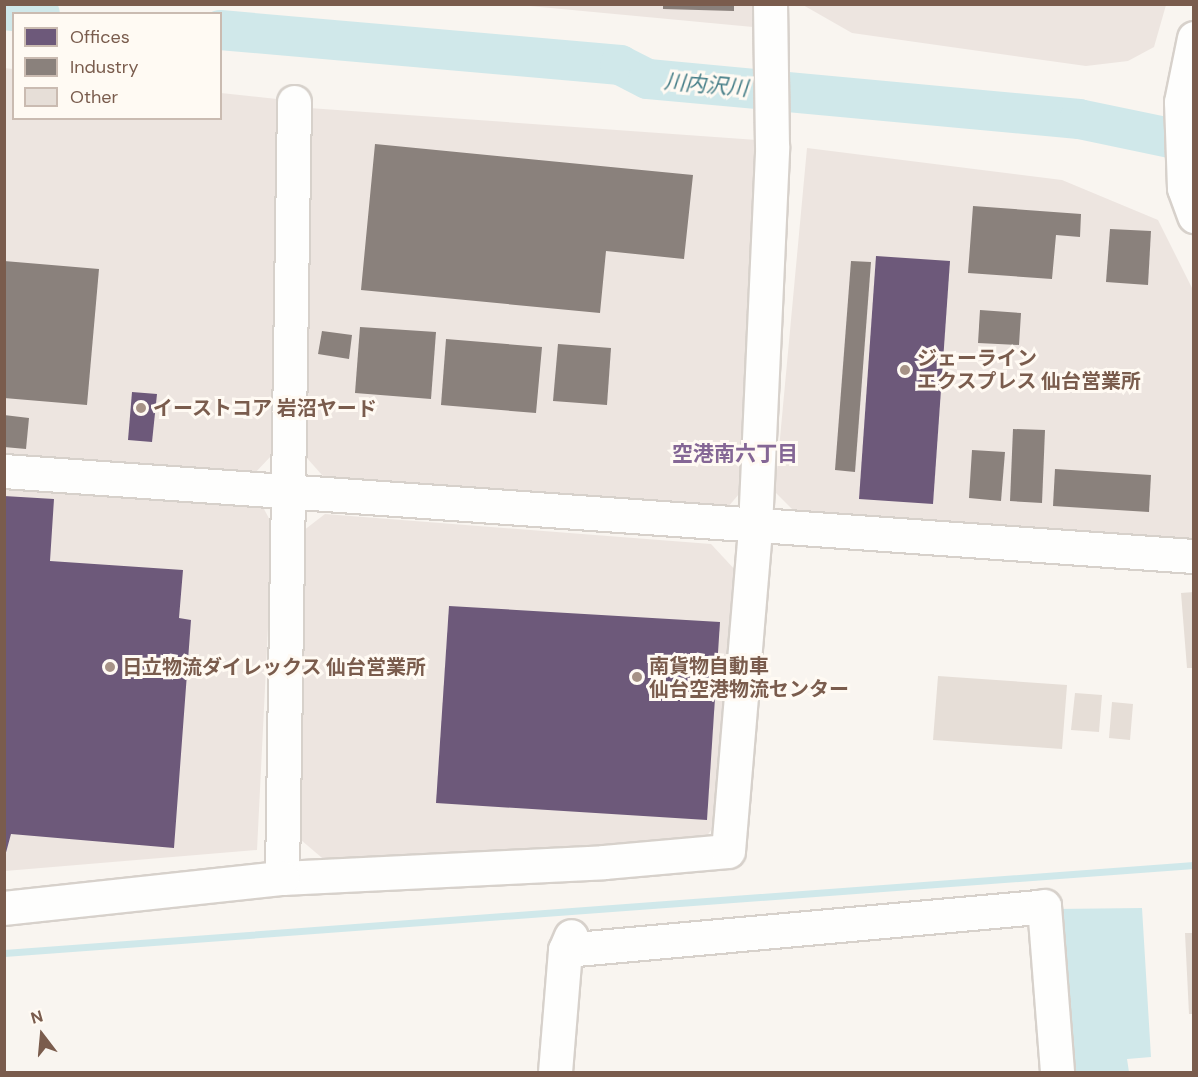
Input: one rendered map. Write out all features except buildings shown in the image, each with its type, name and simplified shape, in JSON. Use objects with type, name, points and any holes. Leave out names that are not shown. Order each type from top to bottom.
[{"type":"street","points":[[4,908],[282,878],[604,862],[728,851],[755,527],[771,106],[770,4]]},
{"type":"street","points":[[1189,202],[1181,102],[1194,38]]},
{"type":"street","points":[[282,878],[286,491],[294,102]]},
{"type":"street","points":[[4,471],[755,527],[1194,556]]},
{"type":"street","points":[[555,1072],[568,943],[1044,906],[1057,1072]]},
{"type":"shaded area","points":[[519,5],[753,5],[753,27]]},
{"type":"shaded area","points":[[803,5],[1166,5],[1154,47],[1128,61],[1086,66],[852,33]]},
{"type":"shaded area","points":[[4,68],[12,69],[12,120],[222,120],[222,93],[277,99],[271,456],[252,476],[5,457]]},
{"type":"shaded area","points":[[309,108],[757,140],[745,487],[722,514],[330,484],[306,457]]},
{"type":"shaded area","points":[[807,148],[1062,180],[1158,220],[1193,290],[1193,545],[798,515],[775,492]]},
{"type":"shaded area","points":[[4,487],[249,500],[264,509],[273,526],[257,850],[5,871]]},
{"type":"shaded area","points":[[325,514],[711,544],[737,572],[721,817],[703,841],[328,863],[301,840],[299,534]]},
{"type":"water","points":[[1142,908],[1151,1057],[1127,1059],[1129,1072],[1072,1072],[1054,909]]},
{"type":"waterway","name":"川内沢川","points":[[4,10],[22,12]]},
{"type":"waterway","name":"川内沢川","points":[[222,30],[620,65],[648,79],[1079,119],[1194,143]]},
{"type":"waterway","points":[[4,953],[1194,865]]},
{"type":"place","name":"ジェーライン エクスプレス 仙台営業所","points":[[905,370]]},
{"type":"place","name":"イーストコア 岩沼ヤード","points":[[141,408]]},
{"type":"place","name":"日立物流ダイレックス 仙台営業所","points":[[110,667]]},
{"type":"place","name":"南貨物自動車 仙台空港物流センター","points":[[637,677]]},
{"type":"district","name":"空港南六丁目","points":[[735,454]]}]
